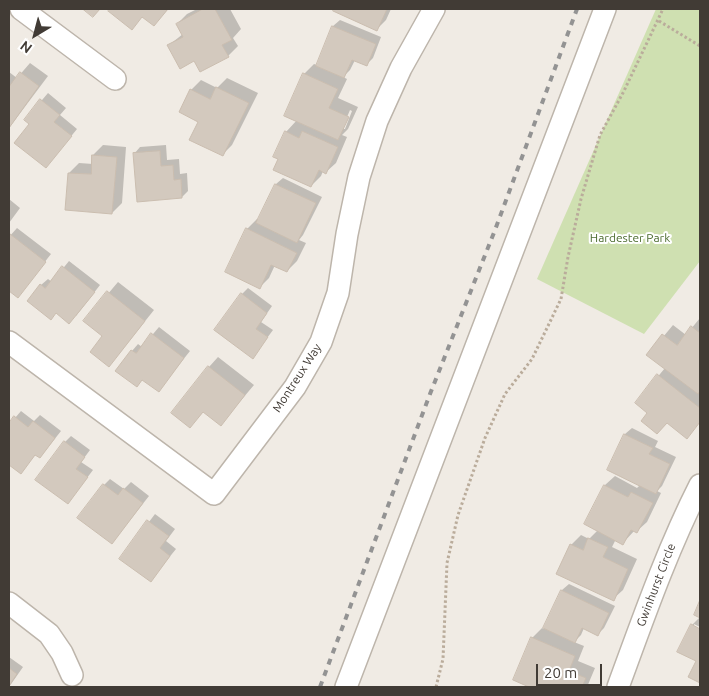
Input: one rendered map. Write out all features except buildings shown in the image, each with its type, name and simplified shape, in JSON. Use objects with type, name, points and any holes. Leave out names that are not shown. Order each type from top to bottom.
[{"type":"street","points":[[21,9],[115,79]]},
{"type":"street","name":"Montreux Way","points":[[9,342],[214,494],[294,387],[321,342],[338,293],[346,234],[359,177],[377,120],[401,68],[434,9]]},
{"type":"street","points":[[346,687],[604,9]]},
{"type":"street","name":"Gwinhurst Circle","points":[[618,687],[670,549],[700,485]]},
{"type":"street","points":[[9,603],[49,634],[62,654],[72,675]]},
{"type":"path","points":[[436,687],[443,659],[447,563],[458,515],[485,438],[505,394],[532,359],[561,299],[581,199],[600,136],[624,92],[663,9]]},
{"type":"path","points":[[659,20],[700,46]]},
{"type":"green space","name":"Hardester Park","points":[[656,9],[700,9],[700,261],[644,334],[537,279]]},
{"type":"railway","points":[[320,687],[430,394],[495,230],[577,9]]}]
